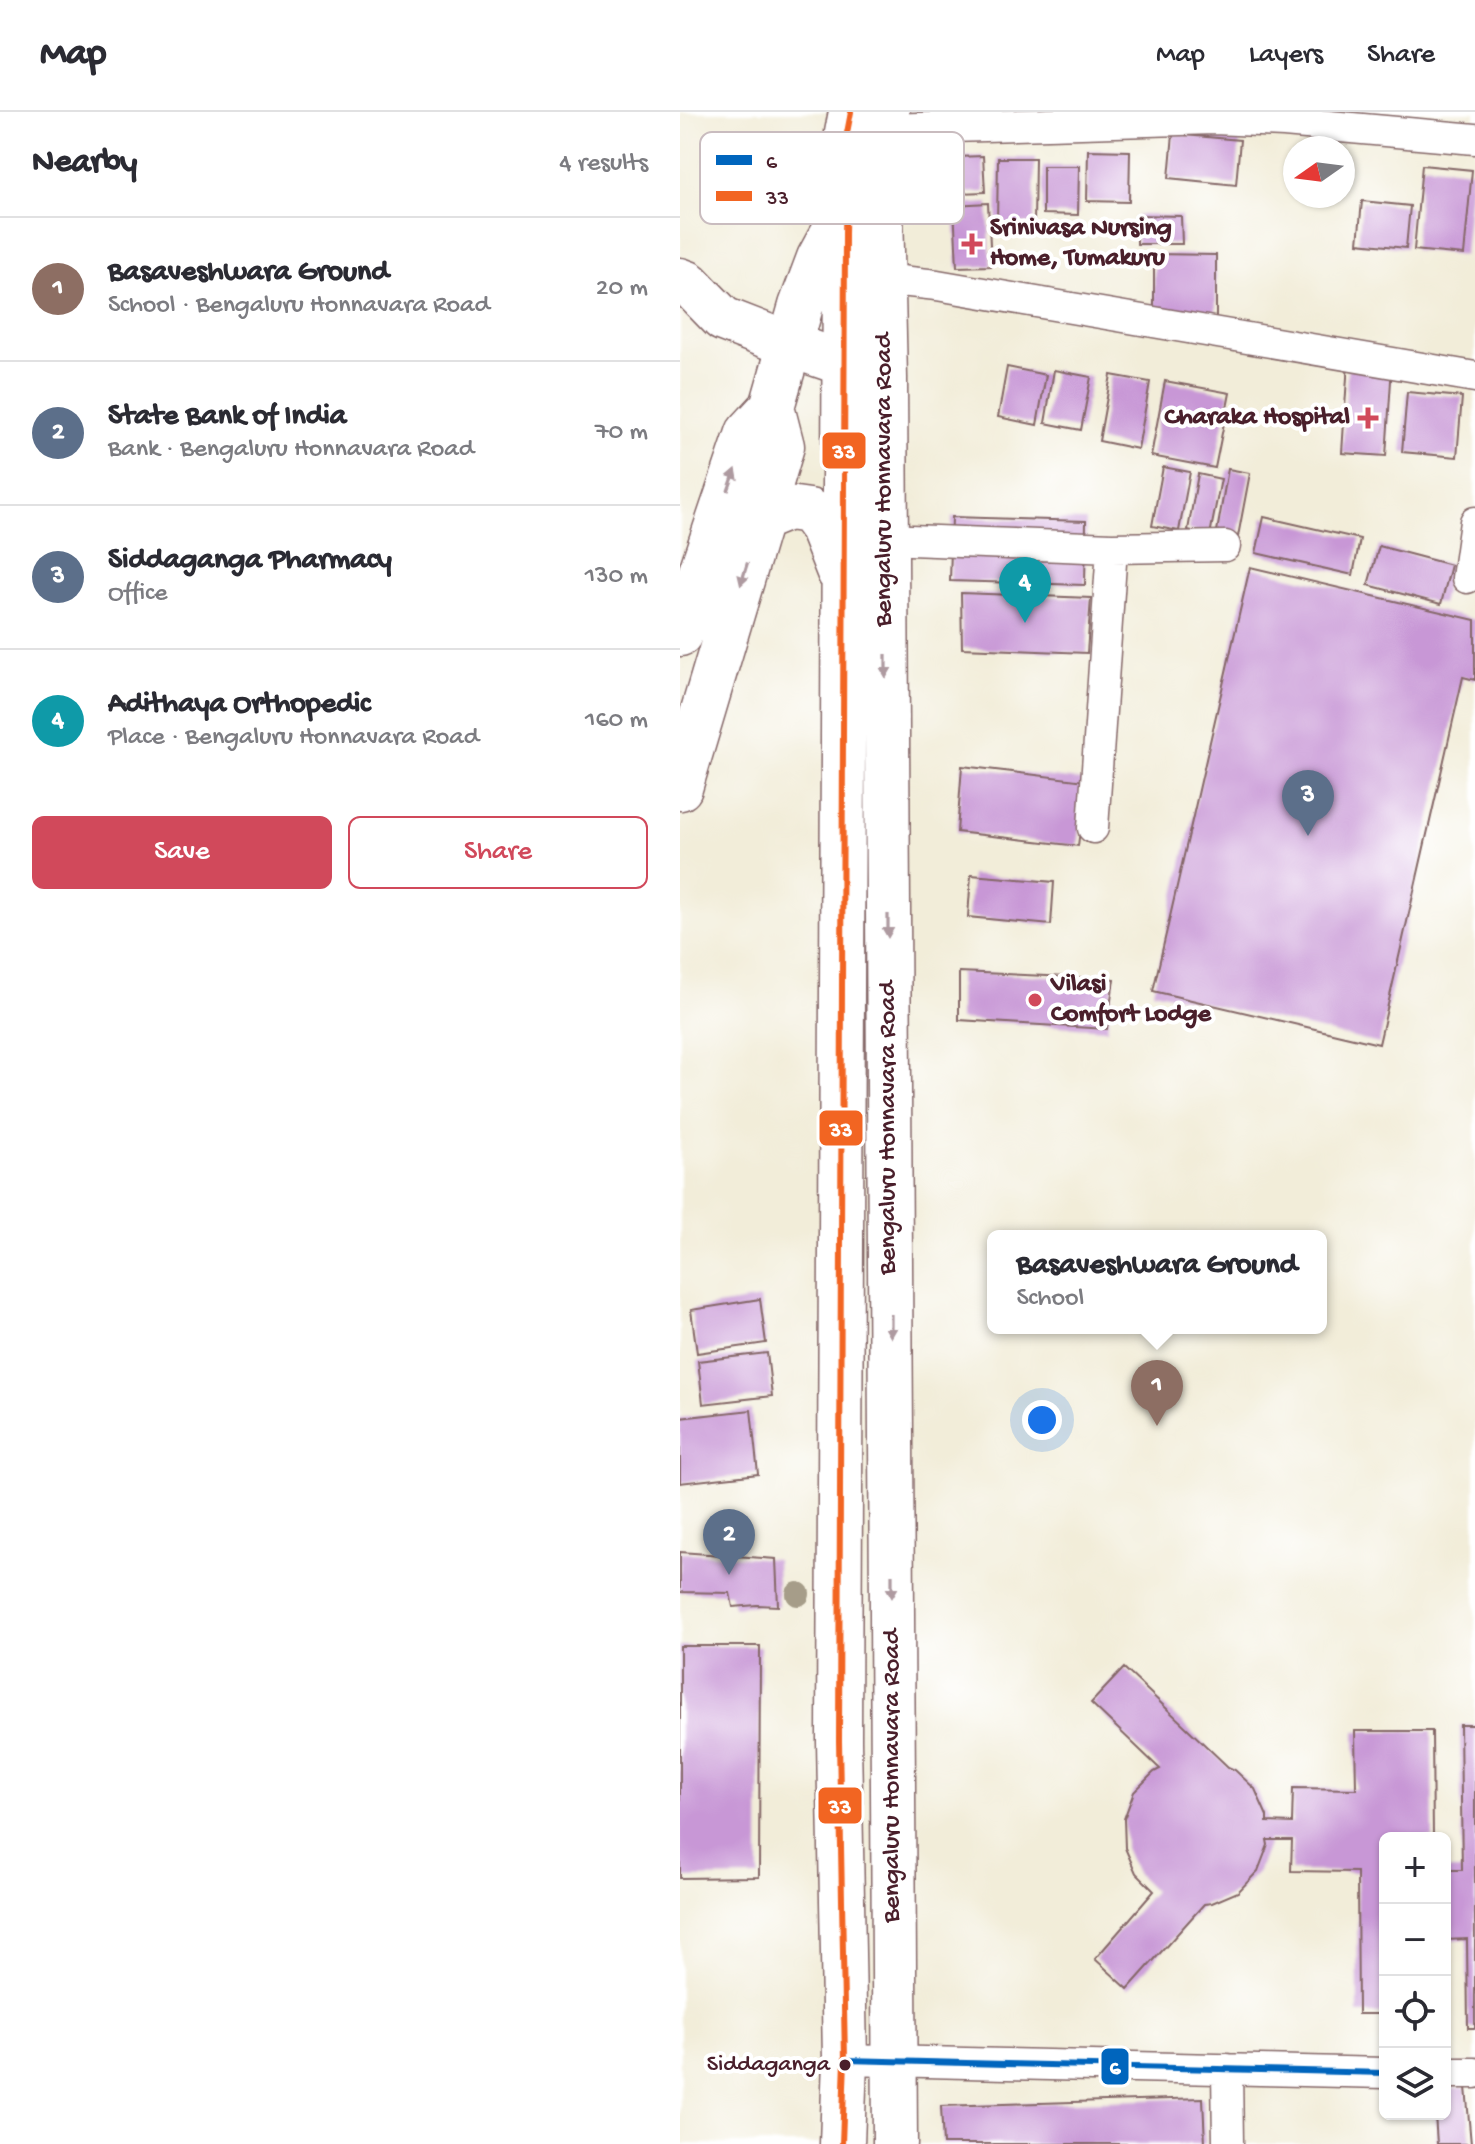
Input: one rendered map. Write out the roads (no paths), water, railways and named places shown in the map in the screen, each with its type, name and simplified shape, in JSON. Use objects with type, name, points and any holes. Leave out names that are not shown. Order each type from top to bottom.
[{"type":"main road","name":"Bengaluru Honnavara Road","points":[[849,132],[874,118]]},
{"type":"main road","points":[[680,634],[748,433],[772,407],[801,306],[819,258],[837,224]]},
{"type":"main road","name":"Bengaluru Honnavara Road","points":[[847,224],[885,539],[895,2144]]},
{"type":"main road","name":"Bengaluru Honnavara Road","points":[[842,2144],[845,2060],[839,1725],[845,585],[865,372],[882,279],[881,224]]},
{"type":"main road","points":[[680,280],[688,283],[723,319],[865,372]]},
{"type":"main road","points":[[680,323],[723,319]]},
{"type":"main road","points":[[680,788],[782,446],[772,407]]},
{"type":"main road","points":[[761,519],[788,508],[809,511],[822,529],[845,585]]},
{"type":"street","points":[[874,118],[1214,119],[1475,139]]},
{"type":"street","points":[[882,279],[937,285],[1475,377]]},
{"type":"street","points":[[1467,578],[1475,522]]},
{"type":"street","points":[[885,539],[1112,548],[1225,546]]},
{"type":"street","points":[[1093,828],[1112,548]]},
{"type":"street","points":[[845,2060],[1379,2073]]},
{"type":"street","points":[[1227,2069],[1228,2144]]},
{"type":"street","points":[[1451,2073],[1475,2073]]},
{"type":"place","name":"Srinivasa Nursing Home, Tumakuru","points":[[972,244]]},
{"type":"place","name":"Charaka Hospital","points":[[1368,418]]},
{"type":"place","name":"Adithaya Orthopedic","points":[[1025,623]]},
{"type":"place","name":"Siddaganga Pharmacy","points":[[1308,836]]},
{"type":"place","name":"Vilasi Comfort Lodge","points":[[1035,1000]]},
{"type":"place","name":"Basaveshwara Ground","points":[[1157,1426]]},
{"type":"place","name":"State Bank of India","points":[[729,1575]]},
{"type":"place","name":"Siddaganga","points":[[845,2065]]}]
